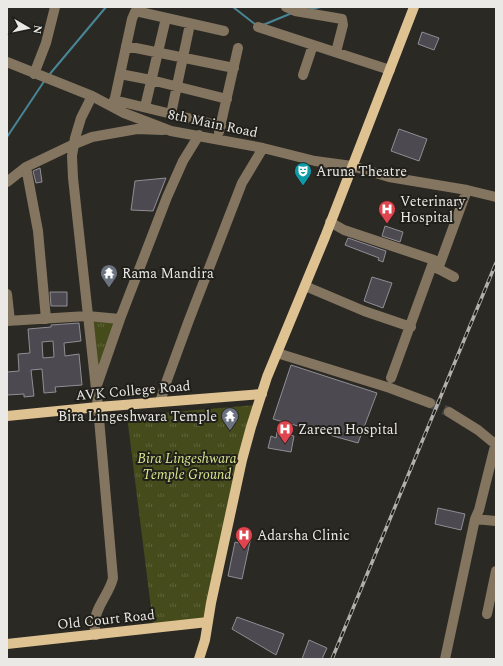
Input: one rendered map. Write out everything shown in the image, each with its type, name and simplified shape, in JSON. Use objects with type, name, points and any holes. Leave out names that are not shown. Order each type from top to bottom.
[{"type":"main road","points":[[199,659],[242,460],[251,427],[277,352],[305,286],[414,7]]},
{"type":"main road","name":"AVK College Road","points":[[7,416],[262,394]]},
{"type":"main road","name":"Old Court Road","points":[[7,644],[208,622]]},
{"type":"street","points":[[34,74],[46,43],[55,7]]},
{"type":"street","points":[[286,7],[292,10],[342,19],[343,25],[336,52]]},
{"type":"street","points":[[221,126],[145,107],[113,103],[132,19],[135,12],[224,31]]},
{"type":"street","points":[[145,107],[166,18]]},
{"type":"street","points":[[171,114],[190,24]]},
{"type":"street","points":[[258,27],[390,70]]},
{"type":"street","points":[[303,75],[313,45]]},
{"type":"street","points":[[126,46],[234,68]]},
{"type":"street","points":[[218,140],[238,48]]},
{"type":"street","name":"8th Main Road","points":[[7,62],[34,74],[113,103],[171,131],[263,148],[315,161],[352,166],[389,177],[467,190],[496,197]]},
{"type":"street","points":[[120,74],[227,98]]},
{"type":"street","points":[[92,96],[81,118],[72,156],[87,316],[98,407],[113,578],[112,585],[96,615],[96,635]]},
{"type":"street","points":[[7,182],[26,167],[92,137],[137,129],[171,131]]},
{"type":"street","points":[[96,388],[120,319],[167,197],[183,161],[199,135]]},
{"type":"street","points":[[160,402],[166,380],[242,184],[263,148]]},
{"type":"street","points":[[26,167],[38,231],[46,319]]},
{"type":"street","points":[[391,378],[467,190]]},
{"type":"street","points":[[330,222],[344,230],[434,260],[435,267]]},
{"type":"street","points":[[435,267],[454,276]]},
{"type":"street","points":[[305,286],[364,311],[411,327]]},
{"type":"street","points":[[7,294],[8,321],[87,316],[120,319]]},
{"type":"street","points":[[277,352],[390,388],[430,403]]},
{"type":"street","points":[[445,659],[475,519],[479,510],[496,443],[450,412]]},
{"type":"street","points":[[475,519],[496,521]]},
{"type":"street","points":[[487,614],[496,571]]},
{"type":"green space","points":[[90,319],[118,320],[97,381]]},
{"type":"green space","name":"Bira Lingeshwara Temple Ground","points":[[255,405],[206,619],[153,624],[127,416]]},
{"type":"building","points":[[422,32],[439,38],[434,50],[418,44]]},
{"type":"building","points":[[399,129],[427,139],[419,161],[391,151]]},
{"type":"building","points":[[40,168],[42,182],[36,183],[33,171]]},
{"type":"building","points":[[166,178],[153,211],[131,210],[135,181]]},
{"type":"building","points":[[385,226],[403,232],[400,242],[382,236]]},
{"type":"building","points":[[348,238],[386,251],[383,262],[378,260],[379,258],[345,245]]},
{"type":"building","points":[[372,277],[392,283],[383,308],[364,301]]},
{"type":"building","points":[[50,292],[67,292],[67,306],[51,306]]},
{"type":"building","points":[[79,323],[81,341],[64,343],[65,356],[79,354],[82,385],[55,387],[56,392],[44,393],[42,369],[31,370],[34,396],[24,397],[24,394],[7,395],[7,372],[19,371],[18,354],[30,353],[28,329],[51,327],[51,325]],"holes":[[[53,341],[54,357],[43,358],[42,342]]]},
{"type":"building","points":[[291,365],[377,393],[358,443],[273,419]]},
{"type":"building","points":[[277,432],[294,436],[291,452],[268,448],[271,436],[276,438]]},
{"type":"building","points":[[438,508],[465,514],[461,530],[435,524]]},
{"type":"building","points":[[241,535],[251,537],[242,579],[228,576],[235,542],[239,543]]},
{"type":"building","points":[[237,617],[284,634],[276,655],[232,629]]},
{"type":"building","points":[[309,640],[327,648],[322,659],[302,659]]},
{"type":"waterway","points":[[49,75],[106,7]]},
{"type":"waterway","points":[[233,7],[256,25]]},
{"type":"waterway","points":[[310,9],[321,7]]},
{"type":"waterway","points":[[263,25],[292,13]]},
{"type":"waterway","points":[[7,137],[45,80]]},
{"type":"tunnel","points":[[430,403],[449,412]]},
{"type":"railway","points":[[332,659],[496,263]]},
{"type":"place","name":"Aruna Theatre","points":[[303,186]]},
{"type":"place","name":"Veterinary Hospital","points":[[387,224]]},
{"type":"place","name":"Rama Mandira","points":[[109,288]]},
{"type":"place","name":"Bira Lingeshwara Temple","points":[[230,431]]},
{"type":"place","name":"Zareen Hospital","points":[[285,444]]},
{"type":"place","name":"Adarsha Clinic","points":[[244,550]]}]
